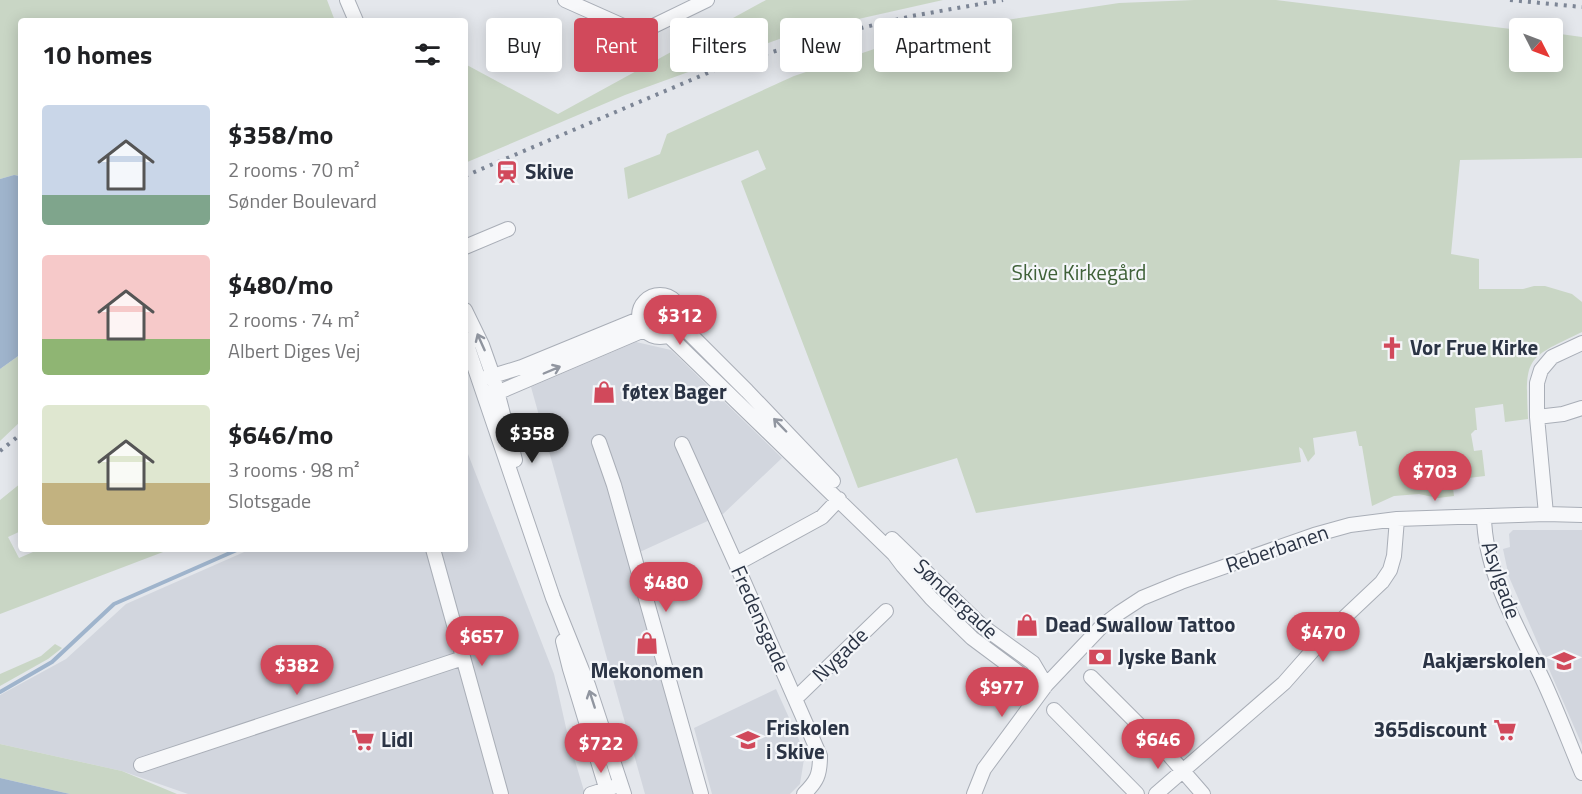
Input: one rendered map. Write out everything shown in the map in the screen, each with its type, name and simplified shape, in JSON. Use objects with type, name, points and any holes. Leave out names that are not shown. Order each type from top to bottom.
[{"type":"street","points":[[347,0],[355,18]]},
{"type":"street","points":[[565,0],[639,33],[707,0]]},
{"type":"street","points":[[468,246],[508,229]]},
{"type":"street","points":[[660,295],[672,299],[677,304],[681,317],[679,323],[668,335],[655,336],[642,324],[640,310],[644,302],[653,296],[660,295]]},
{"type":"street","points":[[468,315],[493,376],[491,395],[553,598],[570,669],[608,791]]},
{"type":"street","name":"Søndergade","points":[[679,323],[844,493],[962,608],[991,633],[1033,663],[1046,685]]},
{"type":"street","points":[[478,380],[522,367],[642,324]]},
{"type":"street","points":[[491,395],[642,324]]},
{"type":"street","name":"Søndergade","points":[[668,335],[839,499],[894,554],[931,598],[967,633],[1023,676],[1046,685]]},
{"type":"street","points":[[1546,514],[1537,417],[1537,383],[1541,370],[1552,357],[1582,344]]},
{"type":"street","points":[[468,348],[478,380],[491,395]]},
{"type":"street","points":[[1537,417],[1563,414],[1582,408]]},
{"type":"street","points":[[599,442],[614,485],[701,794]]},
{"type":"street","name":"Fredensgade","points":[[682,444],[820,756],[820,770],[814,791]]},
{"type":"street","points":[[736,564],[822,517],[839,499]]},
{"type":"street","name":"Reberbanen","points":[[974,794],[984,769],[1046,685],[1102,626],[1142,598],[1314,535],[1350,525],[1397,519],[1582,515]]},
{"type":"street","name":"Asylgade","points":[[1484,517],[1485,537],[1497,579],[1582,773]]},
{"type":"street","points":[[1156,794],[1284,683],[1329,632],[1382,582],[1390,570],[1394,556],[1397,519]]},
{"type":"street","points":[[434,552],[501,794]]},
{"type":"street","points":[[553,598],[584,675],[622,789],[591,794]]},
{"type":"street","name":"Nygade","points":[[795,699],[885,611]]},
{"type":"street","points":[[141,765],[463,658]]},
{"type":"street","points":[[1090,677],[1169,755],[1203,794]]},
{"type":"street","points":[[1054,711],[1137,794]]},
{"type":"shaded area","points":[[636,342],[671,350],[782,458],[723,514],[631,556],[694,794],[645,794],[531,387]]},
{"type":"shaded area","points":[[468,454],[554,674],[569,741],[585,794],[188,794],[122,771],[0,744],[0,695],[66,659],[126,604],[244,552],[468,552]]},
{"type":"shaded area","name":"Aakjærskolen","points":[[1513,530],[1582,530],[1582,745],[1509,577],[1503,549],[1510,547],[1509,534]]},
{"type":"shaded area","name":"Friskolen i Skive","points":[[776,689],[805,753],[800,784],[790,794],[712,794],[694,728]]},
{"type":"green space","points":[[0,0],[327,0],[334,18],[18,18],[18,175],[0,179]]},
{"type":"green space","points":[[766,0],[943,0],[862,18],[780,18],[780,39],[768,43],[768,18],[733,18]]},
{"type":"green space","name":"Skive Kirkegård","points":[[1276,0],[1509,29],[1509,72],[1563,72],[1563,34],[1582,37],[1582,158],[1460,160],[1451,254],[1479,259],[1479,289],[1523,289],[1545,286],[1572,294],[1582,302],[1582,332],[1550,348],[1533,362],[1527,383],[1528,419],[1505,422],[1503,404],[1475,408],[1477,430],[1471,434],[1474,451],[1482,450],[1485,476],[1452,480],[1454,496],[1438,498],[1419,494],[1394,496],[1372,506],[1362,446],[1359,446],[1356,431],[1313,438],[1315,454],[1308,462],[1299,447],[1301,462],[976,513],[957,458],[858,488],[741,181],[766,169],[758,150],[628,199],[624,168],[660,154],[667,134],[794,76],[806,72],[862,72],[862,53],[874,49],[874,72],[1012,72],[1012,19],[1119,3]]},
{"type":"green space","points":[[670,53],[670,72],[688,72],[625,95],[468,162],[468,66],[558,114],[635,72],[658,72],[658,59]]},
{"type":"green space","points":[[18,356],[18,424],[0,441],[0,369]]},
{"type":"green space","points":[[18,485],[18,532],[8,537],[19,558],[33,552],[163,552],[0,614],[0,500]]},
{"type":"green space","points":[[55,644],[62,648],[48,659],[0,686],[0,674],[41,656]]},
{"type":"green space","points":[[0,744],[122,771],[177,794],[70,794],[0,778]]},
{"type":"water","points":[[18,176],[18,356],[0,369],[0,179]]},
{"type":"water","points":[[0,778],[70,794],[0,794]]},
{"type":"waterway","points":[[0,692],[52,662],[114,604],[232,552]]},
{"type":"railway","points":[[468,175],[724,66],[827,36],[912,16],[1003,0]]},
{"type":"railway","points":[[1510,0],[1582,7]]},
{"type":"railway","points":[[0,451],[18,436]]},
{"type":"place","name":"Skive","points":[[507,172]]},
{"type":"place","name":"Vor Frue Kirke","points":[[1392,348]]},
{"type":"place","name":"føtex Bager","points":[[604,392]]},
{"type":"place","name":"Dead Swallow Tattoo","points":[[1027,625]]},
{"type":"place","name":"Mekonomen","points":[[647,643]]},
{"type":"place","name":"Jyske Bank","points":[[1100,657]]},
{"type":"place","name":"Aakjærskolen","points":[[1564,661]]},
{"type":"place","name":"365discount","points":[[1505,730]]},
{"type":"place","name":"Lidl","points":[[363,740]]},
{"type":"place","name":"Friskolen i Skive","points":[[748,740]]}]
